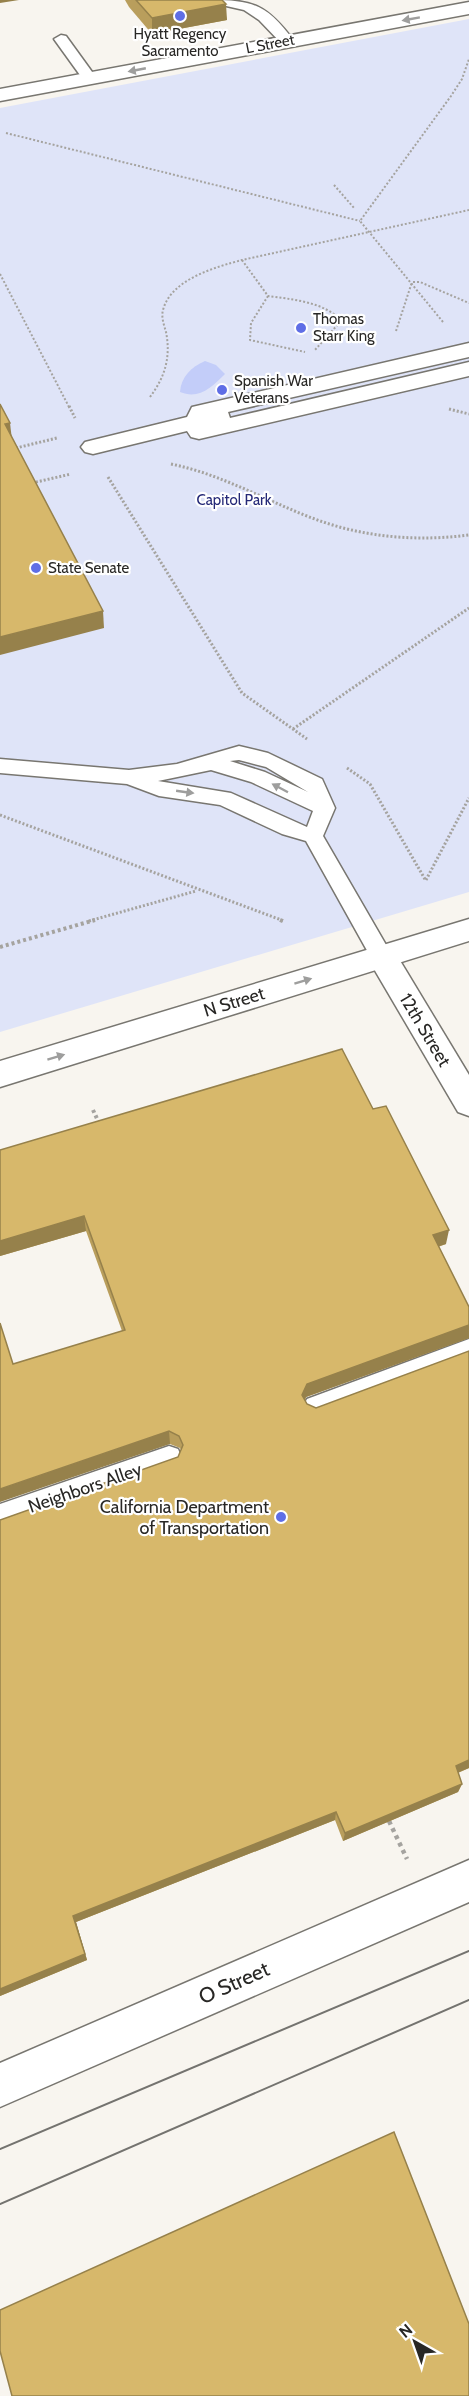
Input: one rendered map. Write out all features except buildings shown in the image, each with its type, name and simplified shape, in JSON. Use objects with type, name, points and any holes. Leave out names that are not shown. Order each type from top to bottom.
[{"type":"main road","name":"L Street","points":[[0,95],[469,9]]},
{"type":"main road","points":[[92,449],[468,357]]},
{"type":"main road","name":"N Street","points":[[0,1074],[469,930]]},
{"type":"main road","name":"12th Street","points":[[382,957],[469,1103]]},
{"type":"main road","name":"O Street","points":[[0,2085],[469,1881]]},
{"type":"lane","points":[[219,4],[233,0],[250,6],[264,16],[286,41]]},
{"type":"lane","points":[[61,39],[90,79]]},
{"type":"lane","points":[[0,766],[82,776],[129,777],[177,771],[211,763],[258,777],[325,808],[313,836]]},
{"type":"lane","points":[[129,777],[159,789],[224,798],[289,829],[313,836],[382,957]]},
{"type":"lane","points":[[316,1407],[469,1350]]},
{"type":"lane","name":"Neighbors Alley","points":[[0,1517],[169,1458]]},
{"type":"path","points":[[360,221],[451,96],[462,79],[469,59]]},
{"type":"path","points":[[6,133],[360,221],[412,282],[468,357]]},
{"type":"path","points":[[334,185],[355,209]]},
{"type":"path","points":[[149,399],[162,382],[168,365],[163,312],[170,297],[186,283],[206,272],[242,260],[469,210]]},
{"type":"path","points":[[242,260],[268,296],[329,310],[338,315],[341,321],[311,353],[258,343],[250,340],[248,332],[262,302],[268,296]]},
{"type":"path","points":[[0,274],[92,449],[242,693],[312,743]]},
{"type":"path","points":[[412,282],[420,282],[469,303]]},
{"type":"path","points":[[10,449],[92,449]]},
{"type":"path","points":[[23,485],[92,449]]},
{"type":"path","points":[[166,463],[204,471],[336,526],[404,537],[435,539],[469,535]]},
{"type":"path","points":[[293,729],[469,608]]},
{"type":"path","points":[[341,763],[370,784],[399,838],[426,881],[469,798]]},
{"type":"path","points":[[0,815],[197,891],[285,922]]},
{"type":"path","points":[[0,947],[197,891]]},
{"type":"path","points":[[93,1110],[100,1127]]},
{"type":"green space","name":"Capitol Park","points":[[469,19],[469,892],[0,1032],[0,108]]},
{"type":"water","points":[[205,361],[216,365],[225,374],[205,391],[193,394],[180,392],[182,382],[188,373]]},
{"type":"tram line","points":[[0,2149],[469,1951]]},
{"type":"tram line","points":[[0,2204],[469,2000]]},
{"type":"place","name":"Hyatt Regency Sacramento","points":[[180,16]]},
{"type":"place","name":"Thomas Starr King","points":[[301,328]]},
{"type":"place","name":"Spanish War Veterans","points":[[222,390]]},
{"type":"place","name":"State Senate","points":[[36,568]]},
{"type":"place","name":"California Department of Transportation","points":[[281,1517]]}]
